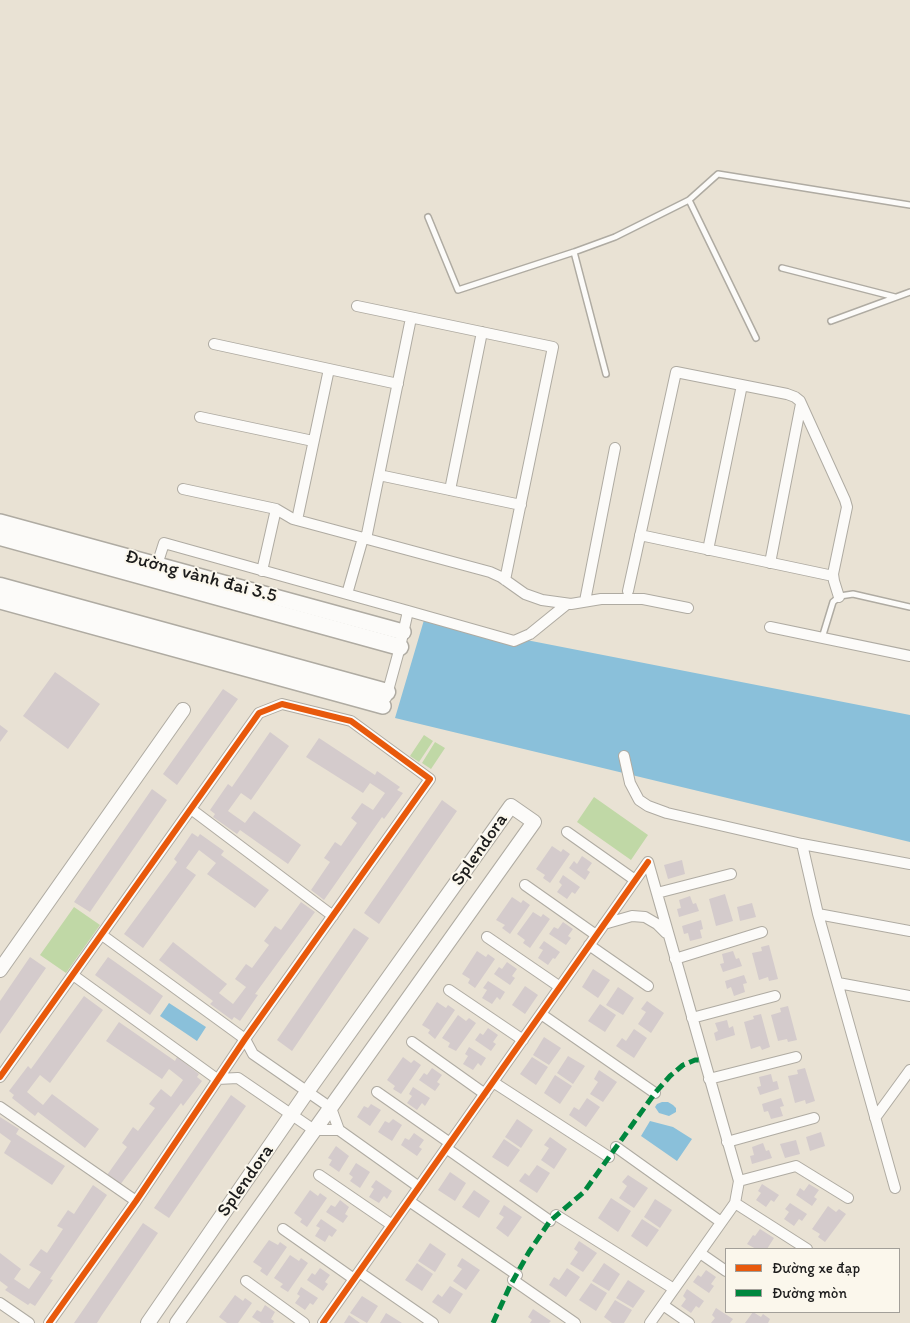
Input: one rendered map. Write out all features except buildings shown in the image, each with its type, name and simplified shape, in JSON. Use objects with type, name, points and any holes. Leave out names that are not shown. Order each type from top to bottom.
[{"type":"main road","name":"Đường vành đai 3.5","points":[[0,522],[157,565],[401,640]]},
{"type":"main road","name":"Đường vành đai 3.5","points":[[0,537],[401,640]]},
{"type":"main road","points":[[0,586],[385,699]]},
{"type":"main road","points":[[0,601],[385,699]]},
{"type":"street","points":[[357,306],[553,347],[505,580]]},
{"type":"street","points":[[347,594],[365,538],[412,318]]},
{"type":"street","points":[[450,490],[482,332]]},
{"type":"street","points":[[214,344],[398,384]]},
{"type":"street","points":[[296,520],[328,369]]},
{"type":"street","points":[[628,591],[676,372],[787,394],[798,399],[847,508],[834,576],[839,597]]},
{"type":"street","points":[[708,550],[742,385]]},
{"type":"street","points":[[770,563],[801,404]]},
{"type":"street","points":[[200,417],[314,440]]},
{"type":"street","points":[[586,602],[615,448]]},
{"type":"street","points":[[379,475],[521,505]]},
{"type":"street","points":[[183,489],[276,509],[296,520],[490,572],[525,594],[550,601],[567,604],[601,599],[643,599],[688,608]]},
{"type":"street","points":[[262,571],[276,509]]},
{"type":"street","points":[[640,535],[834,576]]},
{"type":"street","points":[[157,565],[164,543],[514,641],[530,634],[567,604]]},
{"type":"street","points":[[385,699],[408,611]]},
{"type":"street","points":[[770,627],[910,656]]},
{"type":"street","points":[[0,1078],[259,713],[282,704],[351,721],[430,779],[245,1039],[136,1202],[49,1323]]},
{"type":"street","points":[[0,970],[183,710]]},
{"type":"street","points":[[624,756],[630,784],[639,800],[648,806],[666,813],[802,844],[910,864]]},
{"type":"street","name":"Splendora","points":[[148,1323],[307,1092],[511,806],[534,822],[177,1323]]},
{"type":"street","points":[[191,809],[333,916]]},
{"type":"street","points":[[567,832],[635,880]]},
{"type":"street","points":[[802,844],[818,914],[894,1188]]},
{"type":"street","points":[[323,1323],[648,862],[739,1182],[735,1202],[650,1323]]},
{"type":"street","points":[[657,893],[731,874]]},
{"type":"street","points":[[526,885],[596,935]]},
{"type":"street","points":[[818,914],[910,931]]},
{"type":"street","points":[[604,924],[632,916],[645,918],[662,928],[671,945]]},
{"type":"street","points":[[675,959],[762,932]]},
{"type":"street","points":[[102,935],[245,1039],[253,1054],[331,1108],[339,1130],[419,1187]]},
{"type":"street","points":[[487,937],[560,986]]},
{"type":"street","points":[[589,945],[648,986]]},
{"type":"street","points":[[73,975],[218,1079],[238,1078],[314,1130],[339,1130]]},
{"type":"street","points":[[838,982],[910,996]]},
{"type":"street","points":[[449,990],[523,1040]]},
{"type":"street","points":[[692,1018],[775,996]]},
{"type":"street","points":[[541,1014],[656,1093]]},
{"type":"street","points":[[412,1042],[485,1094]]},
{"type":"street","points":[[709,1079],[796,1057]]},
{"type":"street","points":[[875,1118],[910,1070]]},
{"type":"street","points":[[493,1082],[609,1157]]},
{"type":"street","points":[[377,1092],[448,1146],[553,1218],[674,1289]]},
{"type":"street","points":[[0,1107],[136,1202]]},
{"type":"street","points":[[727,1142],[814,1118]]},
{"type":"street","points":[[616,1147],[721,1222]]},
{"type":"street","points":[[739,1182],[796,1166],[848,1198]]},
{"type":"street","points":[[319,1175],[392,1225]]},
{"type":"street","points":[[409,1201],[515,1277],[574,1323]]},
{"type":"street","points":[[735,1202],[805,1248]]},
{"type":"street","points":[[283,1229],[433,1323]]},
{"type":"street","points":[[700,1253],[725,1270]]},
{"type":"street","points":[[246,1281],[304,1323]]},
{"type":"street","points":[[0,1303],[29,1323]]},
{"type":"street","points":[[663,1305],[689,1323]]},
{"type":"lane","points":[[428,217],[458,290],[615,237],[689,200],[718,174],[910,205]]},
{"type":"lane","points":[[689,200],[756,338]]},
{"type":"lane","points":[[574,252],[606,374]]},
{"type":"lane","points":[[782,268],[896,298]]},
{"type":"lane","points":[[831,321],[910,292]]},
{"type":"lane","points":[[822,638],[833,602],[839,597],[853,594],[910,606]]},
{"type":"green space","points":[[424,735],[433,741],[419,762],[410,756]]},
{"type":"green space","points":[[435,742],[445,748],[431,769],[422,763]]},
{"type":"green space","points":[[594,797],[648,835],[631,860],[577,822]]},
{"type":"green space","points":[[74,907],[100,925],[66,973],[40,955]]},
{"type":"water","points":[[424,620],[910,715],[910,842],[395,718]]},
{"type":"water","points":[[169,1003],[206,1027],[197,1041],[160,1016]]},
{"type":"water","points":[[662,1102],[668,1102],[673,1105],[676,1108],[676,1112],[669,1116],[659,1113],[655,1107]]},
{"type":"water","points":[[650,1121],[673,1127],[692,1139],[677,1161],[641,1136]]},
{"type":"marked path","points":[[493,1323],[510,1286],[529,1252],[550,1221],[584,1192],[655,1093],[670,1076],[683,1065],[695,1060],[703,1060]]},
{"type":"cycle path","points":[[0,1077],[259,713],[282,704],[351,721],[430,779],[245,1039],[136,1201],[49,1323]]},
{"type":"cycle path","points":[[323,1323],[648,862]]}]
